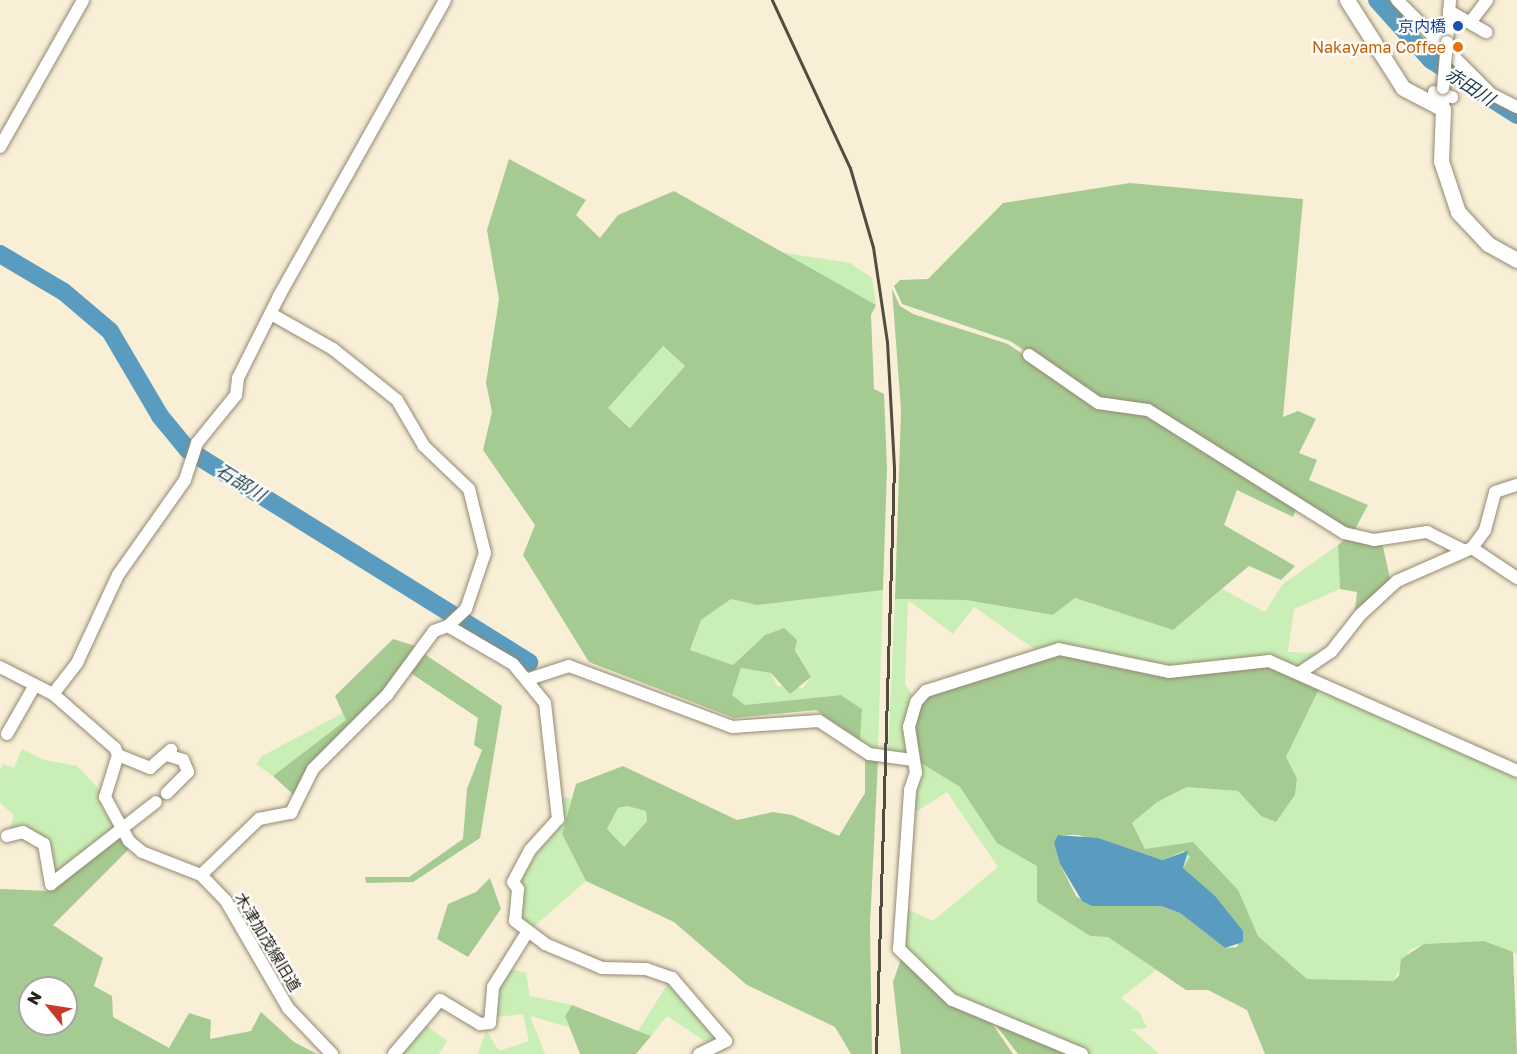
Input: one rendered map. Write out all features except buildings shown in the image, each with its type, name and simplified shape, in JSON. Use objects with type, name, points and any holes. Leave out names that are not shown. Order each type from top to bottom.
[{"type":"main road","points":[[1347,0],[1403,88],[1443,96],[1442,162],[1448,195],[1470,228],[1517,260]]},
{"type":"street","points":[[0,147],[83,0]]},
{"type":"street","points":[[53,694],[77,663],[117,575],[185,480],[189,460],[213,419],[236,395],[238,378],[445,0]]},
{"type":"street","points":[[1397,0],[1491,93],[1517,107]]},
{"type":"street","points":[[1472,20],[1487,0]]},
{"type":"street","points":[[1443,96],[1450,6],[1486,32]]},
{"type":"street","points":[[201,875],[259,819],[291,813],[313,769],[387,695],[434,631],[466,609],[478,583],[485,553],[469,489],[424,446],[397,399],[333,348],[273,315]]},
{"type":"street","points":[[1029,355],[1098,403],[1148,410],[1344,533],[1374,540],[1427,532],[1468,550],[1517,578]]},
{"type":"street","points":[[1301,672],[1331,652],[1360,615],[1397,581],[1468,550],[1485,530],[1495,492],[1517,484]]},
{"type":"street","points":[[452,620],[529,679],[545,703],[558,819],[534,845],[513,882],[518,889],[514,918],[528,931],[602,968],[646,969],[672,978],[726,1041],[699,1054]]},
{"type":"street","points":[[1082,1054],[952,1000],[899,949],[910,790],[916,773],[912,760],[910,718],[921,694],[1042,651],[1075,649],[1169,672],[1263,660],[1301,672],[1343,697],[1517,771]]},
{"type":"street","points":[[529,679],[569,666],[732,727],[819,721],[869,754],[912,760]]},
{"type":"street","points":[[0,667],[53,694],[118,755],[150,768],[169,752],[183,760],[188,772],[167,794]]},
{"type":"street","points":[[7,734],[35,685]]},
{"type":"street","name":"木津加茂線旧道","points":[[118,755],[105,797],[120,826],[142,852],[201,875],[226,901],[288,1008],[332,1054]]},
{"type":"street","points":[[7,836],[23,832],[44,844],[51,884],[120,826],[156,802]]},
{"type":"street","points":[[394,1054],[440,1000],[480,1024],[490,1023],[493,987],[528,931]]},
{"type":"green space","points":[[509,159],[586,200],[576,215],[600,238],[618,215],[674,191],[876,305],[871,315],[874,389],[884,394],[887,469],[883,590],[757,605],[731,599],[701,620],[690,650],[733,665],[765,635],[784,628],[797,640],[795,650],[811,677],[790,694],[771,673],[741,668],[732,695],[745,705],[841,695],[862,709],[860,740],[816,710],[734,718],[589,662],[523,555],[535,525],[483,450],[492,412],[486,383],[499,299],[487,230]],"holes":[[[663,346],[685,366],[630,428],[608,408]]]},
{"type":"green space","points":[[1130,183],[1303,199],[1283,417],[1298,411],[1316,419],[1299,453],[1317,460],[1309,480],[1368,505],[1353,533],[1149,407],[1107,405],[1010,341],[902,304],[894,286],[900,280],[928,279],[1003,203]]},
{"type":"green space","points":[[779,252],[850,263],[872,278],[876,305]]},
{"type":"green space","points":[[892,289],[900,306],[913,314],[1008,344],[1080,394],[1145,412],[1296,509],[1293,517],[1237,490],[1224,525],[1295,566],[1281,580],[1249,566],[1173,630],[1075,598],[1053,615],[966,600],[895,599],[901,410]]},
{"type":"green space","points":[[662,346],[685,366],[631,428],[608,408]]},
{"type":"green space","points":[[1349,537],[1382,542],[1391,583],[1354,618],[1357,592],[1340,589],[1338,545]]},
{"type":"green space","points":[[1338,545],[1340,589],[1294,609],[1288,652],[1327,653],[1302,668],[1277,658],[1174,668],[1075,645],[1036,650],[974,607],[953,634],[908,600],[905,684],[914,697],[906,727],[907,754],[888,752],[895,599],[966,600],[1053,615],[1075,598],[1173,630],[1222,589],[1265,612],[1283,584]]},
{"type":"green space","points":[[883,590],[878,751],[860,740],[862,709],[841,695],[745,705],[732,695],[741,668],[771,673],[777,686],[803,688],[811,677],[784,628],[765,635],[733,665],[690,650],[701,620],[731,599],[757,605]]},
{"type":"green space","points":[[393,639],[422,648],[297,798],[273,776],[346,720],[335,696]]},
{"type":"green space","points":[[1059,650],[1170,675],[1263,662],[1320,687],[1286,757],[1297,778],[1295,795],[1276,822],[1261,816],[1238,791],[1187,787],[1157,802],[1132,823],[1145,849],[1193,842],[1238,890],[1258,936],[1307,979],[1393,981],[1399,976],[1401,959],[1424,944],[1484,941],[1513,952],[1517,1054],[1265,1054],[1247,1010],[1208,990],[1186,990],[1108,937],[1090,936],[1037,902],[1037,866],[997,843],[960,787],[916,760],[913,735],[919,706],[928,696]],"holes":[[[1060,835],[1078,835],[1162,860],[1183,851],[1190,857],[1183,868],[1243,931],[1237,947],[1225,948],[1180,913],[1161,906],[1092,906],[1076,896],[1060,864],[1054,843]]]},
{"type":"green space","points":[[423,653],[502,706],[480,838],[413,882],[366,883],[365,877],[409,877],[463,839],[467,789],[482,750],[474,745],[478,718],[409,672]]},
{"type":"green space","points":[[1320,687],[1517,774],[1517,954],[1484,941],[1424,944],[1410,950],[1393,981],[1307,979],[1258,936],[1237,890],[1145,849],[1132,823],[1156,802],[1188,787],[1239,791],[1261,816],[1276,822],[1295,795],[1297,778],[1286,757]]},
{"type":"green space","points":[[343,713],[346,720],[273,776],[256,764],[262,756]]},
{"type":"green space","points":[[22,749],[44,760],[77,766],[102,792],[101,807],[115,827],[54,880],[47,845],[9,833],[14,815],[0,803],[0,770],[3,764],[14,768]]},
{"type":"green space","points":[[865,755],[878,760],[870,926],[872,1054],[851,1054],[835,1027],[747,985],[674,922],[586,881],[562,834],[576,784],[623,766],[737,820],[773,812],[792,815],[839,836],[865,793]],"holes":[[[627,806],[646,811],[647,821],[624,847],[607,829],[618,808]]]},
{"type":"green space","points":[[916,760],[960,787],[1037,866],[1037,902],[1090,936],[1108,937],[1156,970],[1121,998],[1140,1013],[1147,1028],[1131,1029],[1159,1054],[1087,1054],[1059,1037],[993,1017],[953,997],[902,948],[904,908],[933,921],[998,867],[947,792],[911,815]]},
{"type":"green space","points":[[560,796],[572,799],[562,834],[586,881],[530,930],[522,925],[515,882],[556,830]]},
{"type":"green space","points":[[627,806],[646,811],[647,821],[624,847],[607,829],[618,808]]},
{"type":"green space","points":[[115,827],[131,847],[53,925],[103,958],[94,986],[112,996],[113,1017],[169,1048],[189,1013],[211,1020],[210,1039],[251,1031],[261,1012],[294,1042],[317,1054],[0,1054],[0,889],[50,891]]},
{"type":"green space","points":[[490,878],[501,909],[468,957],[437,939],[448,904],[476,892]]},
{"type":"green space","points":[[902,956],[991,1022],[1013,1054],[901,1054],[893,982]]},
{"type":"green space","points":[[506,968],[526,973],[530,996],[572,1005],[565,1016],[569,1027],[530,1016],[545,1054],[478,1054],[486,1030],[499,1051],[529,1041],[523,1014],[496,1017],[493,998]]},
{"type":"green space","points":[[670,980],[716,1033],[712,1046],[667,1016],[651,1036],[638,1031]]},
{"type":"green space","points":[[572,1005],[651,1036],[636,1054],[580,1054],[565,1016]]},
{"type":"green space","points":[[422,1022],[447,1041],[439,1054],[397,1054]]},
{"type":"green space","points":[[995,1024],[1076,1054],[1018,1054]]},
{"type":"water","points":[[1058,835],[1098,838],[1162,860],[1188,851],[1183,868],[1215,896],[1243,931],[1243,942],[1225,948],[1180,913],[1161,906],[1092,906],[1082,901],[1060,864],[1054,843]]},
{"type":"waterway","name":"赤田川","points":[[1377,0],[1431,60],[1517,115]]},
{"type":"waterway","name":"石部川","points":[[0,254],[64,292],[110,331],[160,416],[188,450],[529,662]]},
{"type":"railway","points":[[772,0],[850,168],[873,247],[887,342],[894,467],[876,1054]]},
{"type":"place","name":"京内橋","points":[[1458,26]]},
{"type":"place","name":"Nakayama Coffee","points":[[1458,47]]}]
